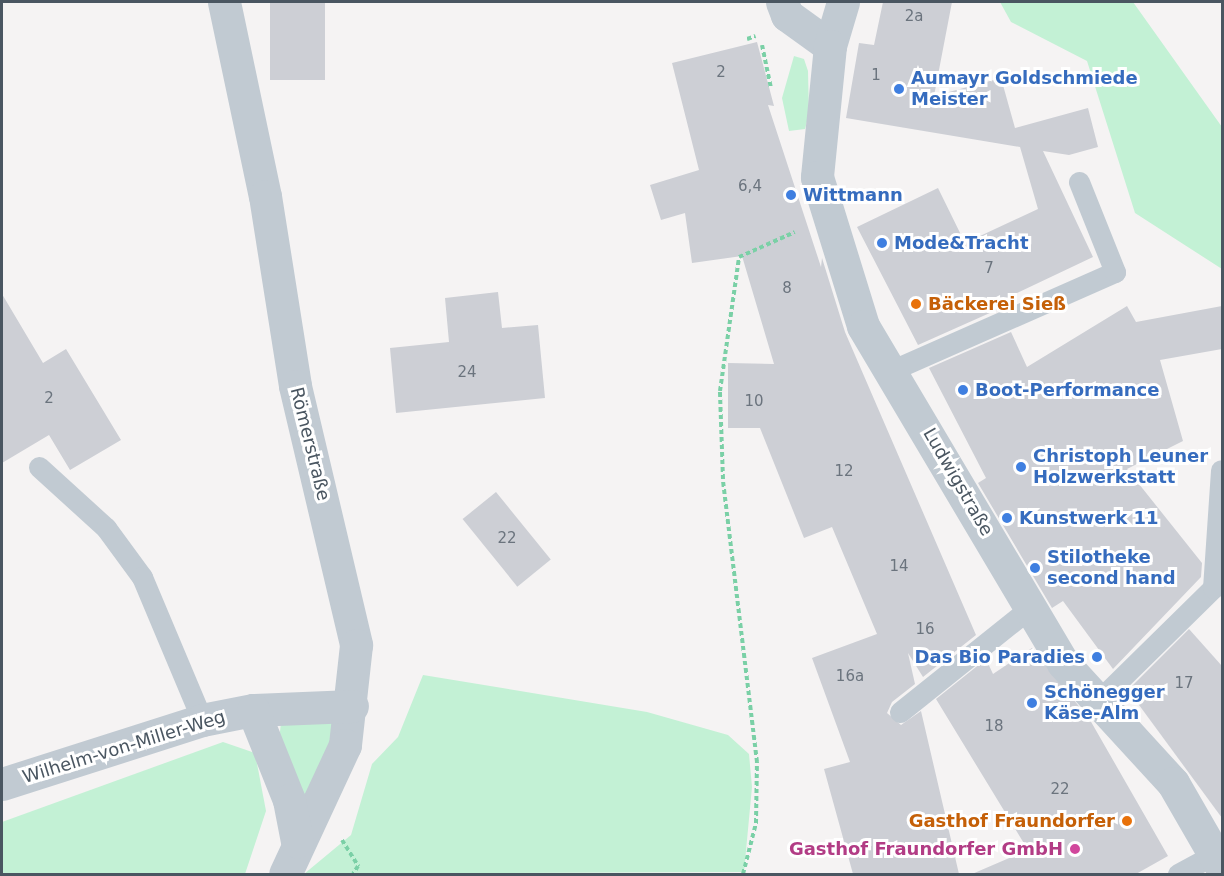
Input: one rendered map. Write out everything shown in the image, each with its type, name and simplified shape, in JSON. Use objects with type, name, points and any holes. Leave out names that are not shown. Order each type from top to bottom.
[{"type":"street","name":"Römerstraße","points":[[224,2],[265,196],[295,386],[351,610],[357,671],[345,744],[297,841],[285,874]]},
{"type":"street","points":[[782,2],[787,15],[830,46]]},
{"type":"street","name":"Ludwigstraße","points":[[843,2],[830,46],[817,177],[863,326],[888,372],[917,412],[1063,663],[1096,703],[1173,783],[1219,861]]},
{"type":"street","name":"Wilhelm-von-Miller-Weg","points":[[2,784],[202,720],[253,710],[352,706]]},
{"type":"street","points":[[253,710],[289,800],[297,841]]},
{"type":"lane","points":[[888,372],[1115,272],[1079,182]]},
{"type":"lane","points":[[39,467],[106,528],[142,577],[202,720]]},
{"type":"lane","points":[[1096,703],[1218,592],[1221,470]]},
{"type":"lane","points":[[900,712],[1031,607]]},
{"type":"lane","points":[[1178,874],[1219,861]]},
{"type":"path","points":[[747,39],[760,35]]},
{"type":"path","points":[[762,47],[771,88]]},
{"type":"path","points":[[743,874],[756,823],[757,762],[723,479],[720,391],[739,257],[800,230]]},
{"type":"green space","points":[[1000,2],[1133,2],[1222,127],[1222,269],[1135,213],[1087,61],[1011,22]]},
{"type":"green space","points":[[794,56],[804,59],[808,71],[809,114],[805,129],[789,131],[782,98]]},
{"type":"green space","points":[[423,675],[647,712],[728,735],[749,754],[752,787],[744,872],[304,874],[351,835],[372,764],[398,737]]},
{"type":"green space","points":[[341,709],[306,808],[279,741],[282,713]]},
{"type":"green space","points":[[223,742],[255,753],[266,811],[245,874],[2,874],[2,822]]},
{"type":"building","points":[[270,2],[325,2],[325,80],[270,80]]},
{"type":"building","points":[[883,2],[952,2],[934,96],[1001,78],[1015,128],[1088,108],[1098,147],[1069,155],[1043,151],[1093,257],[998,302],[1001,308],[918,345],[857,227],[938,188],[965,243],[1038,209],[1020,147],[846,118],[859,43],[874,45]]},
{"type":"building","points":[[757,42],[774,106],[768,105],[821,267],[822,258],[845,332],[976,635],[923,677],[908,653],[915,684],[892,702],[887,713],[901,725],[921,711],[959,874],[853,874],[824,769],[850,762],[812,658],[877,634],[832,527],[804,538],[760,428],[728,428],[728,363],[774,364],[742,256],[692,263],[685,213],[661,220],[650,185],[699,170],[672,63]]},
{"type":"building","points":[[498,292],[502,328],[538,325],[545,398],[396,413],[390,348],[449,342],[445,298]]},
{"type":"building","points":[[2,294],[43,363],[66,349],[121,440],[70,470],[49,435],[2,463]]},
{"type":"building","points":[[1127,306],[1136,322],[1222,306],[1222,349],[1160,360],[1183,441],[1127,469],[1202,563],[1201,577],[1113,669],[1063,601],[1052,608],[978,483],[986,478],[929,368],[1011,332],[1027,367]]},
{"type":"building","points":[[496,492],[551,560],[517,587],[463,519]]},
{"type":"building","points":[[1189,629],[1222,666],[1222,818],[1128,690]]},
{"type":"building","points":[[1032,648],[1090,720],[1168,856],[1136,874],[972,874],[1028,850],[936,699],[986,659],[993,674]]},
{"type":"place","name":"Aumayr Goldschmiede Meister","points":[[899,89]]},
{"type":"place","name":"Wittmann","points":[[791,195]]},
{"type":"place","name":"Mode&Tracht","points":[[882,243]]},
{"type":"place","name":"Bäckerei Sieß","points":[[916,304]]},
{"type":"place","name":"Boot-Performance","points":[[963,390]]},
{"type":"place","name":"Christoph Leuner Holzwerkstatt","points":[[1021,467]]},
{"type":"place","name":"Kunstwerk 11","points":[[1007,518]]},
{"type":"place","name":"Stilotheke second hand","points":[[1035,568]]},
{"type":"place","name":"Das Bio Paradies","points":[[1097,657]]},
{"type":"place","name":"Schönegger Käse-Alm","points":[[1032,703]]},
{"type":"place","name":"Gasthof Fraundorfer","points":[[1127,821]]},
{"type":"place","name":"Gasthof Fraundorfer GmbH","points":[[1075,849]]}]
